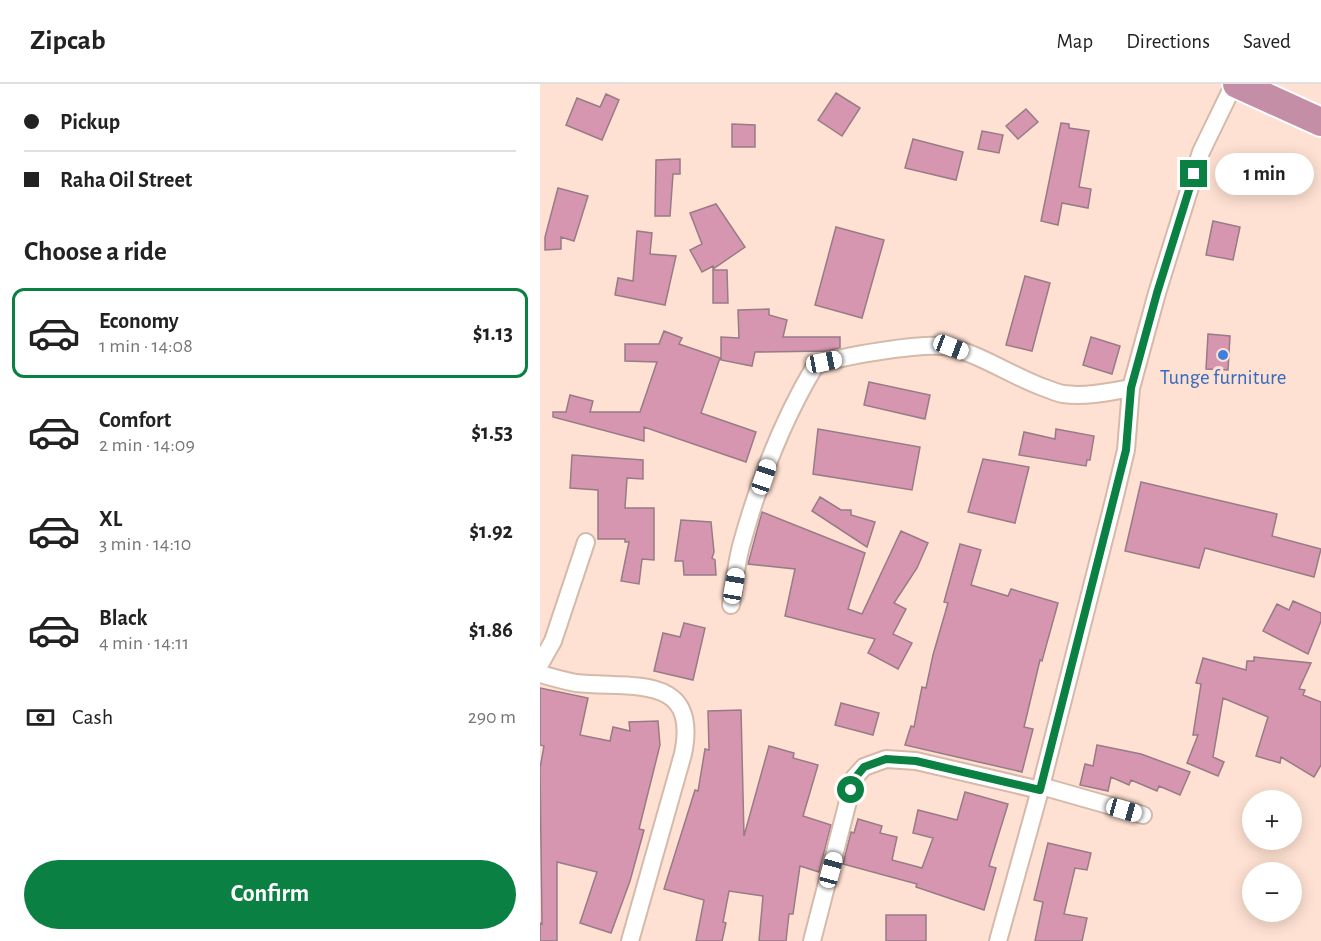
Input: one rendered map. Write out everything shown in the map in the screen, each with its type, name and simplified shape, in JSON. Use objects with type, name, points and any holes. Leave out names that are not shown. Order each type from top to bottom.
[{"type":"highway","points":[[1235,84],[1321,122]]},
{"type":"street","points":[[998,941],[1041,788],[1126,450],[1131,388],[1157,293],[1197,163],[1235,84]]},
{"type":"street","points":[[731,605],[741,547],[767,469],[800,392],[814,366],[845,358],[938,345],[951,347],[1023,380],[1062,394],[1091,395],[1131,388]]},
{"type":"street","points":[[540,664],[553,641],[586,542]]},
{"type":"street","points":[[540,674],[575,682],[644,686],[666,694],[678,704],[685,719],[686,736],[683,754],[630,941]]},
{"type":"street","points":[[813,941],[855,778],[864,767],[886,759],[916,761],[1041,788],[1143,815]]},
{"type":"building","points":[[836,93],[860,108],[842,136],[818,120]]},
{"type":"building","points":[[606,94],[619,100],[602,140],[566,125],[577,98],[600,107]]},
{"type":"building","points":[[1026,109],[1038,122],[1018,139],[1006,126]]},
{"type":"building","points":[[1061,123],[1069,124],[1069,128],[1089,131],[1079,187],[1091,189],[1088,208],[1062,203],[1058,225],[1041,221]]},
{"type":"building","points":[[732,124],[755,125],[755,147],[732,147]]},
{"type":"building","points":[[982,131],[1003,135],[999,153],[978,149]]},
{"type":"building","points":[[913,139],[963,152],[956,180],[905,168]]},
{"type":"building","points":[[680,159],[680,174],[673,174],[670,216],[655,216],[656,160]]},
{"type":"building","points":[[558,188],[588,196],[574,241],[561,237],[561,249],[545,250],[545,237]]},
{"type":"building","points":[[716,204],[745,247],[713,269],[713,266],[702,272],[690,250],[702,244],[690,213]]},
{"type":"building","points":[[1213,221],[1240,227],[1233,260],[1206,255]]},
{"type":"building","points":[[836,227],[884,240],[862,318],[815,305]]},
{"type":"building","points":[[637,231],[652,233],[650,254],[676,256],[665,305],[615,295],[618,278],[633,281]]},
{"type":"building","points":[[713,270],[727,270],[728,303],[713,303]]},
{"type":"building","points":[[1025,276],[1050,283],[1032,351],[1006,345]]},
{"type":"building","points":[[769,309],[769,315],[787,320],[783,337],[840,337],[840,348],[827,351],[755,352],[752,366],[721,360],[721,337],[739,338],[738,310]]},
{"type":"building","points":[[664,331],[682,338],[679,344],[720,358],[701,413],[756,432],[746,462],[644,427],[644,441],[553,417],[553,412],[566,412],[570,395],[593,401],[590,412],[640,412],[657,362],[625,361],[625,344],[659,344]]},
{"type":"building","points":[[1208,334],[1230,336],[1228,370],[1206,369]]},
{"type":"building","points":[[1091,337],[1120,346],[1112,374],[1083,365]]},
{"type":"building","points":[[869,382],[930,395],[925,419],[864,405]]},
{"type":"building","points":[[818,429],[920,447],[912,490],[813,474]]},
{"type":"building","points":[[1056,429],[1094,436],[1090,460],[1087,460],[1086,466],[1019,455],[1024,432],[1055,439]]},
{"type":"building","points":[[572,455],[643,460],[643,479],[627,478],[625,508],[654,508],[654,560],[642,559],[639,584],[621,581],[629,542],[625,542],[625,539],[598,539],[598,490],[570,488]]},
{"type":"building","points":[[983,459],[1029,467],[1015,523],[968,512]]},
{"type":"building","points":[[1141,482],[1277,514],[1272,536],[1321,549],[1314,577],[1205,548],[1199,568],[1125,551]]},
{"type":"building","points":[[820,497],[841,510],[851,510],[851,515],[875,522],[867,547],[812,511]]},
{"type":"building","points":[[762,512],[865,553],[848,609],[862,614],[901,531],[928,543],[917,568],[894,603],[906,609],[893,634],[912,643],[898,669],[868,653],[875,639],[785,616],[795,569],[748,564]]},
{"type":"building","points":[[681,520],[711,522],[714,552],[712,558],[715,560],[716,575],[684,575],[683,561],[675,561]]},
{"type":"building","points":[[960,544],[981,550],[971,585],[1008,596],[1011,589],[1058,603],[1042,661],[1040,660],[1024,727],[1033,729],[1022,772],[905,745],[911,726],[914,727],[922,687],[926,688],[948,603],[944,602]]},
{"type":"building","points":[[1293,601],[1321,613],[1321,621],[1308,654],[1263,631],[1277,604],[1289,610]]},
{"type":"building","points":[[684,623],[705,628],[693,680],[654,671],[663,633],[680,637]]},
{"type":"building","points":[[1254,657],[1311,663],[1299,689],[1305,690],[1303,695],[1321,702],[1321,765],[1314,777],[1281,757],[1280,763],[1256,756],[1268,717],[1223,698],[1213,757],[1224,762],[1218,776],[1187,763],[1198,735],[1193,735],[1201,684],[1196,683],[1203,658],[1246,670],[1247,661],[1254,661]]},
{"type":"building","points":[[540,688],[588,698],[580,735],[610,741],[613,727],[630,731],[629,722],[658,721],[660,745],[639,829],[644,830],[630,881],[611,933],[580,923],[597,872],[557,862],[557,941],[540,941],[540,923],[542,924],[540,768],[544,746],[540,745]]},
{"type":"building","points":[[841,703],[879,713],[873,735],[835,725]]},
{"type":"building","points":[[741,710],[744,836],[769,746],[794,753],[793,758],[818,765],[803,816],[831,825],[819,872],[800,866],[793,914],[789,914],[786,941],[759,941],[763,896],[729,891],[722,941],[696,941],[704,900],[664,889],[695,790],[698,791],[705,749],[709,750],[708,711]]},
{"type":"building","points":[[1097,745],[1141,754],[1190,772],[1180,795],[1159,786],[1157,791],[1131,780],[1129,785],[1111,777],[1108,791],[1080,785],[1085,764],[1093,766]]},
{"type":"building","points":[[965,792],[1008,804],[989,866],[996,868],[984,910],[916,887],[917,884],[843,864],[851,832],[854,833],[858,819],[882,826],[880,833],[897,837],[892,860],[922,868],[933,838],[913,833],[918,810],[957,820]]},
{"type":"building","points":[[1048,843],[1091,853],[1087,870],[1075,868],[1064,914],[1087,918],[1082,941],[1035,941],[1043,902],[1034,900]]},
{"type":"building","points":[[886,915],[926,915],[926,941],[886,941]]},
{"type":"place","name":"Tunge furniture","points":[[1223,355]]},
{"type":"route","points":[[851,790],[855,778],[864,767],[886,759],[916,761],[1040,790],[1126,450],[1131,388],[1179,218],[1194,174]]}]
